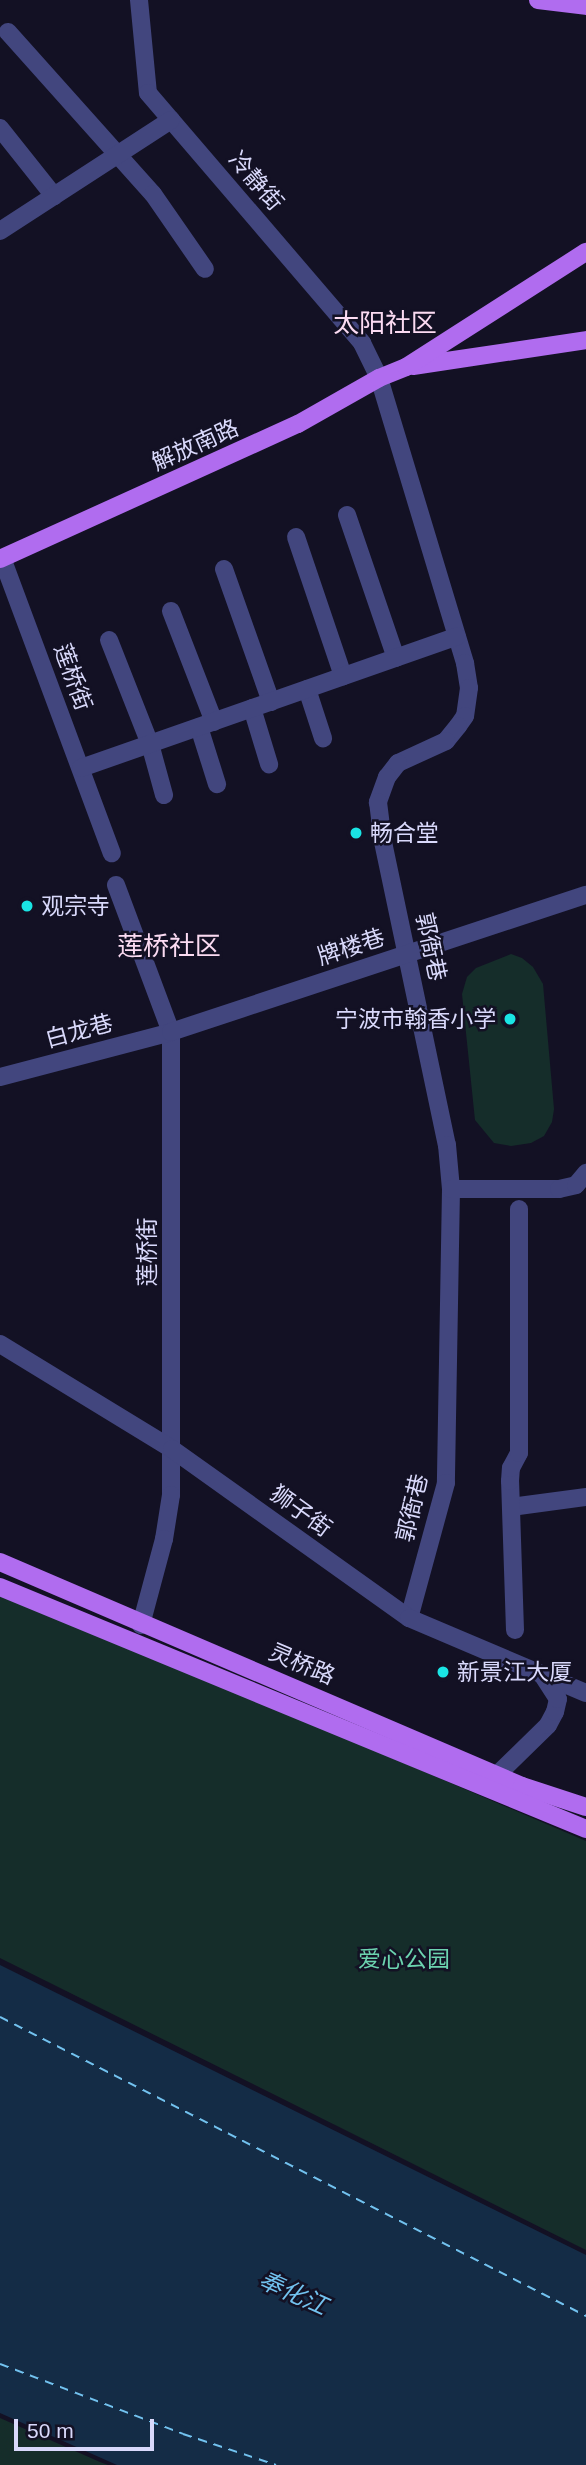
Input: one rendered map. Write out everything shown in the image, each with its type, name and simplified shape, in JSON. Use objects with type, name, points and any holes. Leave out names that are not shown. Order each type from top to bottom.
[{"type":"main road","points":[[538,0],[586,6]]},
{"type":"main road","name":"解放南路","points":[[1,559],[275,436],[379,378],[406,367],[586,252]]},
{"type":"main road","name":"解放南路","points":[[406,367],[586,340]]},
{"type":"main road","name":"灵桥路","points":[[0,1562],[141,1625],[276,1679],[497,1775],[586,1807]]},
{"type":"main road","name":"灵桥路","points":[[0,1587],[586,1829]]},
{"type":"street","name":"冷静街","points":[[139,0],[148,93],[362,343],[379,378]]},
{"type":"street","points":[[8,32],[153,194],[205,269]]},
{"type":"street","points":[[0,232],[172,120]]},
{"type":"street","points":[[0,128],[54,196]]},
{"type":"street","name":"郭衙巷","points":[[379,378],[457,636],[469,688],[465,716],[446,741],[398,763],[387,777],[378,802],[383,842],[447,1146],[451,1189],[446,1483],[409,1618]]},
{"type":"street","points":[[347,515],[397,658]]},
{"type":"street","points":[[296,537],[343,676]]},
{"type":"street","name":"莲桥街","points":[[1,559],[112,853]]},
{"type":"street","points":[[224,569],[271,702]]},
{"type":"street","points":[[171,611],[206,724],[217,784]]},
{"type":"street","points":[[81,768],[457,636]]},
{"type":"street","points":[[109,640],[150,744],[164,795]]},
{"type":"street","points":[[307,689],[323,738]]},
{"type":"street","points":[[252,708],[269,764]]},
{"type":"street","name":"莲桥街","points":[[116,885],[171,1032],[171,1495],[164,1539],[141,1625]]},
{"type":"street","name":"牌楼巷","points":[[171,1032],[586,895]]},
{"type":"street","name":"白龙巷","points":[[0,1077],[171,1032]]},
{"type":"street","points":[[451,1189],[559,1189],[576,1185],[586,1174]]},
{"type":"street","points":[[515,1630],[511,1468],[519,1453],[519,1209]]},
{"type":"street","name":"狮子街","points":[[0,1344],[172,1450],[409,1618],[586,1693]]},
{"type":"street","points":[[511,1507],[586,1497]]},
{"type":"street","points":[[497,1775],[548,1726],[555,1712],[558,1699],[542,1674]]},
{"type":"green space","points":[[511,954],[522,958],[533,967],[543,984],[554,1109],[552,1122],[544,1136],[531,1143],[511,1146],[494,1143],[475,1120],[462,994],[467,977],[476,968]]},
{"type":"green space","name":"爱心公园","points":[[0,1590],[586,1841],[586,2250],[0,1958]]},
{"type":"green space","points":[[0,2418],[100,2462],[108,2465],[0,2465]]},
{"type":"water","name":"奉化江","points":[[0,1965],[586,2255],[586,2465],[117,2465],[0,2413]]},
{"type":"ferry route","points":[[0,2017],[586,2316]]},
{"type":"ferry route","points":[[0,2364],[183,2434],[276,2465]]},
{"type":"place","name":"畅合堂","points":[[356,833]]},
{"type":"place","name":"观宗寺","points":[[27,906]]},
{"type":"place","name":"宁波市翰香小学","points":[[510,1019]]},
{"type":"place","name":"新景江大厦","points":[[443,1672]]},
{"type":"district","name":"太阳社区","points":[[385,324]]},
{"type":"district","name":"莲桥社区","points":[[169,947]]}]
